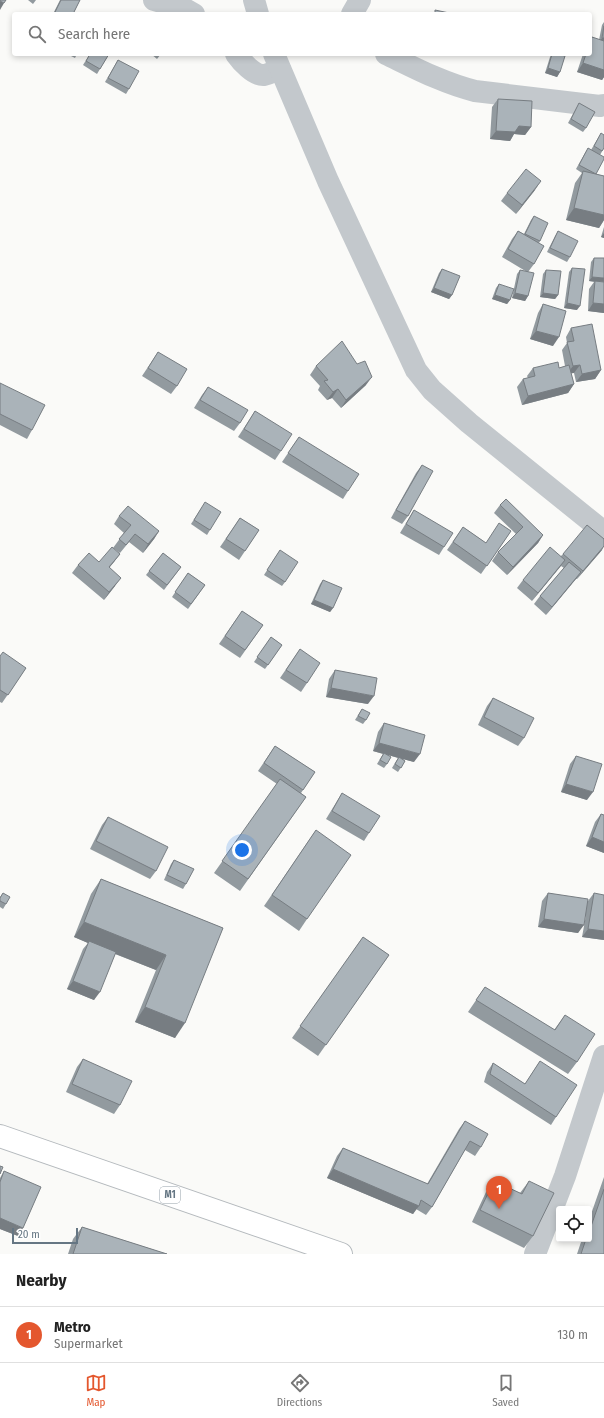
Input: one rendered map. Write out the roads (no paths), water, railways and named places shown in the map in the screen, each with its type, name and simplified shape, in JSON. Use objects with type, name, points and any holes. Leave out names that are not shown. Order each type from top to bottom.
[{"type":"highway","name":"M1","points":[[0,1136],[341,1254]]},
{"type":"street","points":[[154,0],[190,12]]},
{"type":"street","points":[[254,0],[257,12]]},
{"type":"street","points":[[353,12],[360,0]]},
{"type":"street","points":[[237,56],[244,65],[264,75],[277,61],[328,181],[416,370],[432,390],[469,423],[604,532]]},
{"type":"street","points":[[390,56],[447,83],[475,91],[600,106],[604,105]]},
{"type":"street","points":[[535,1254],[565,1176],[604,1056]]},
{"type":"place","name":"Metro","points":[[499,1209]]}]
